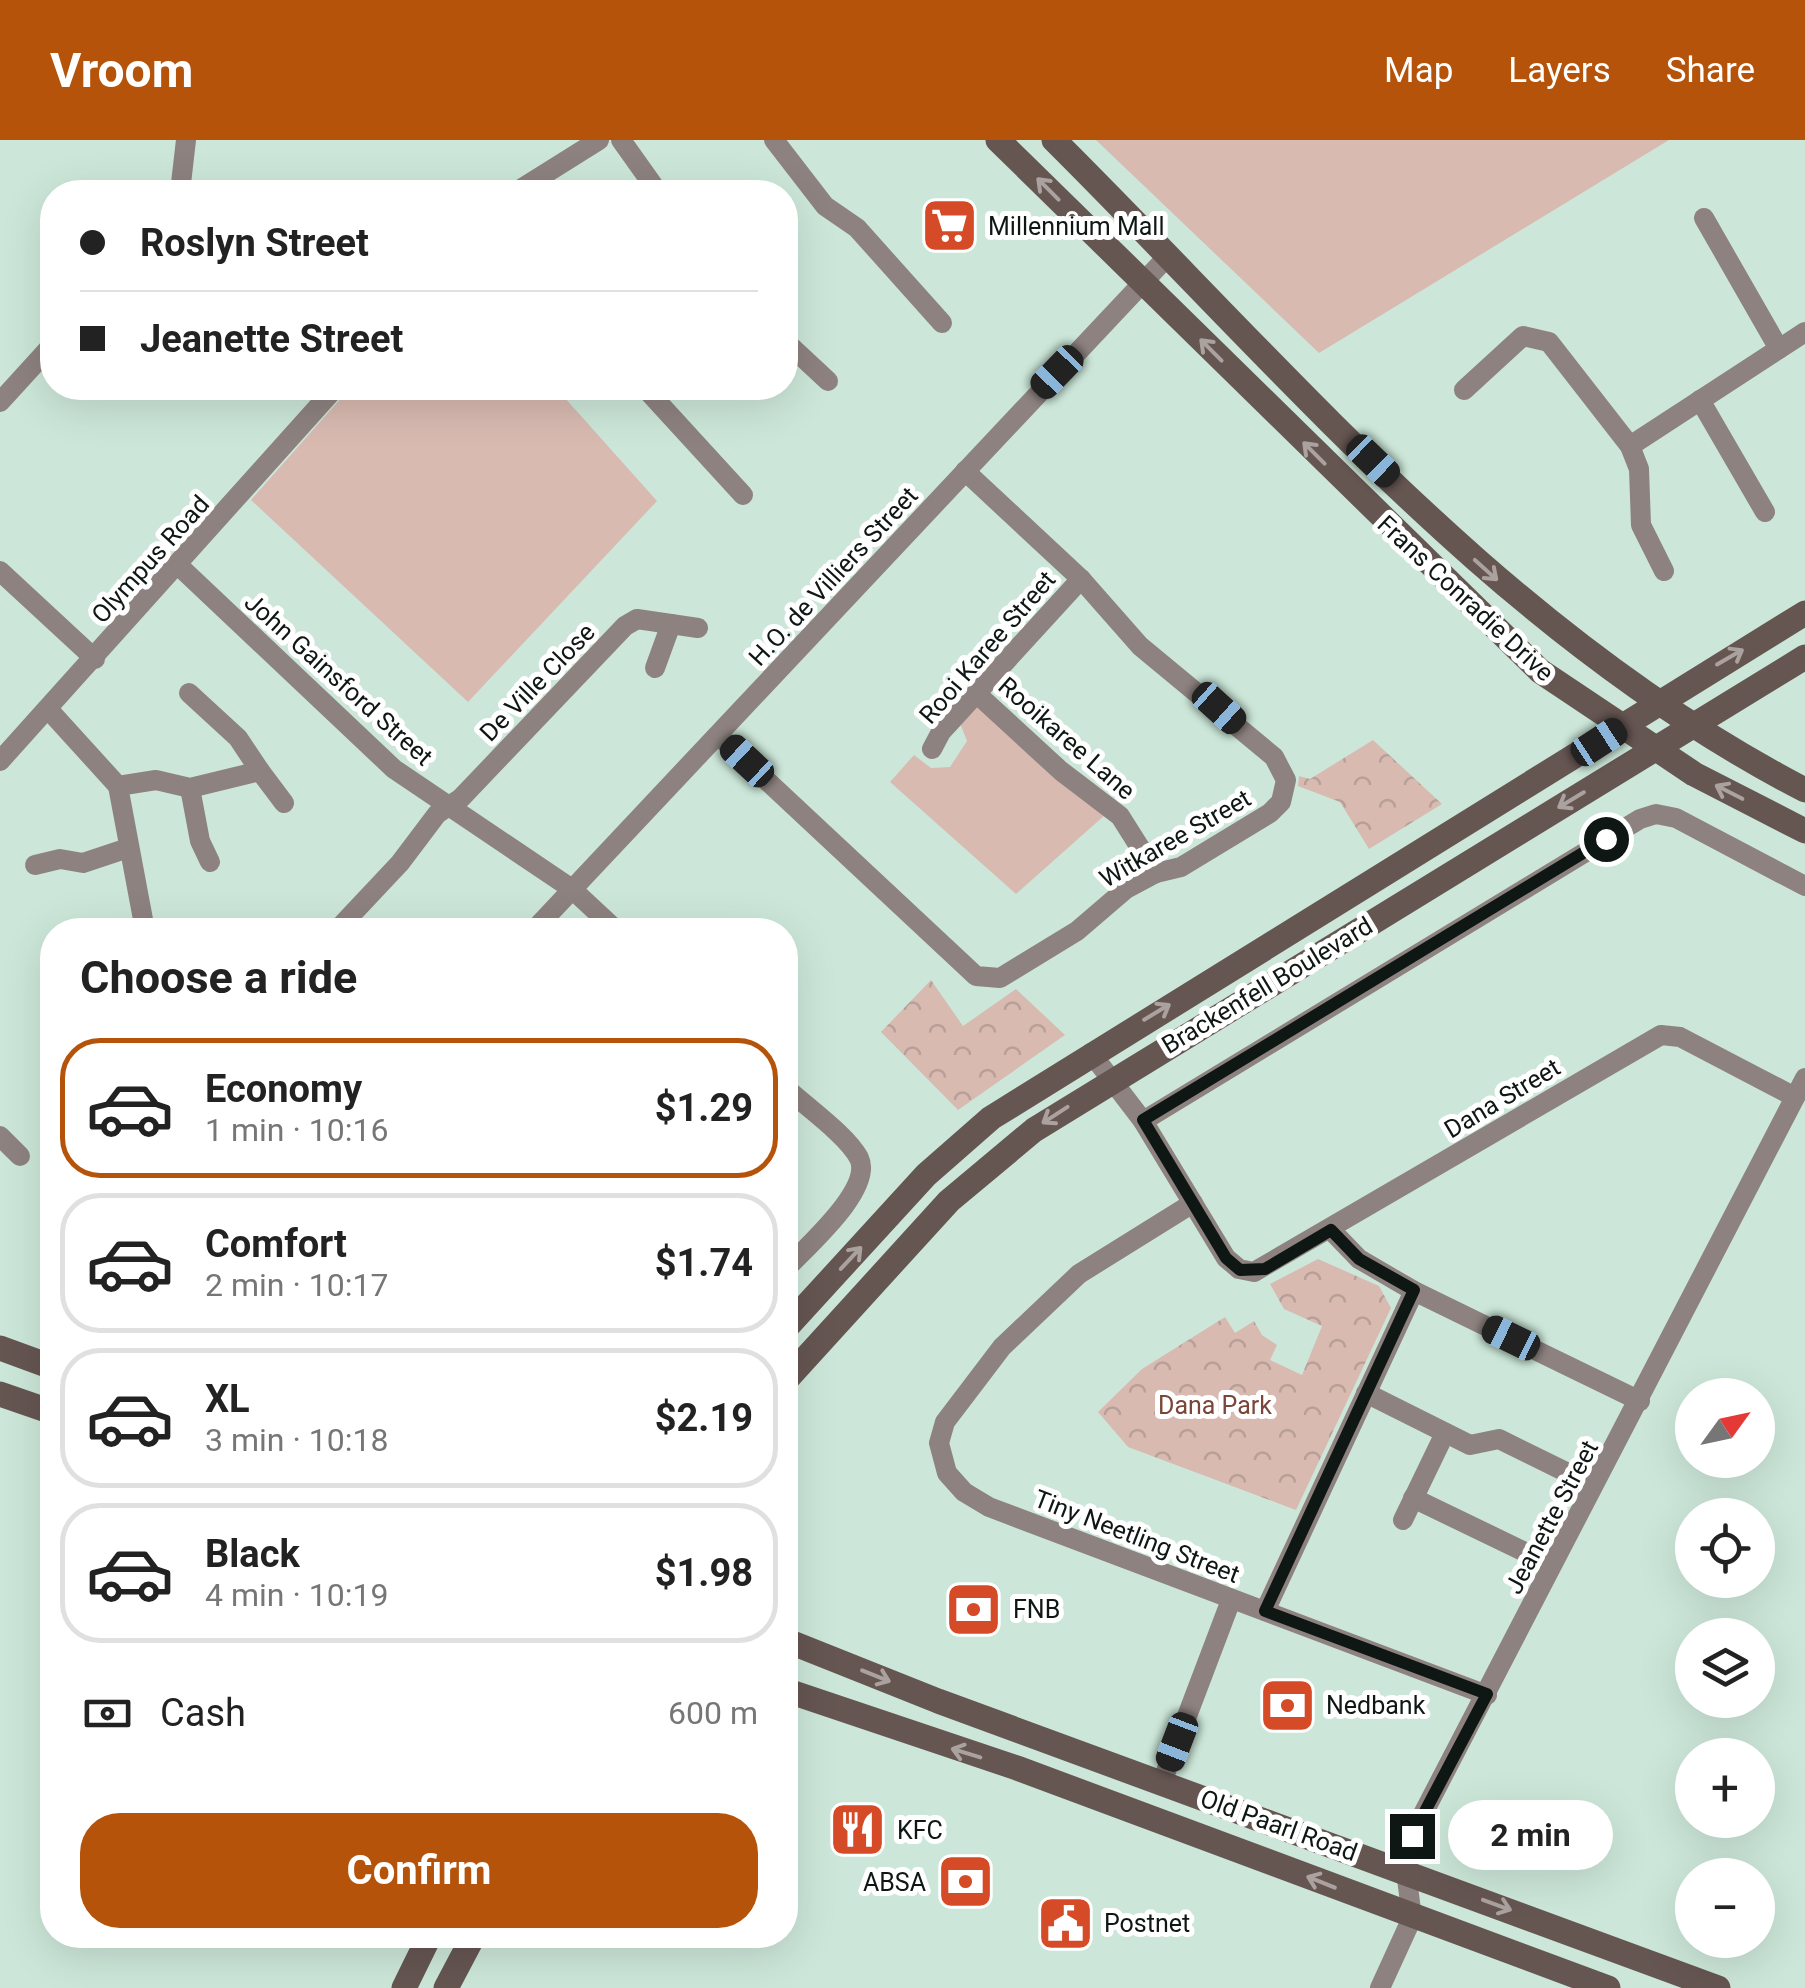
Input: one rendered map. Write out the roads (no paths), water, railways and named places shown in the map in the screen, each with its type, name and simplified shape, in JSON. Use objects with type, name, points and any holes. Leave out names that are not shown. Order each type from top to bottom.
[{"type":"street","points":[[181,180],[186,140]]},
{"type":"street","points":[[620,140],[649,180]]},
{"type":"street","points":[[774,140],[825,206],[857,228],[942,323]]},
{"type":"street","name":"Frans Conradie Drive","points":[[998,140],[1500,636],[1576,699],[1620,728],[1805,831]]},
{"type":"street","name":"Frans Conradie Drive","points":[[1054,140],[1483,568],[1577,647],[1658,703],[1805,790]]},
{"type":"street","points":[[533,180],[586,143]]},
{"type":"street","points":[[1704,218],[1779,348]]},
{"type":"street","name":"H.O. de Villiers Street","points":[[545,918],[1168,256]]},
{"type":"street","points":[[1630,446],[1805,332]]},
{"type":"street","points":[[1464,390],[1523,336],[1538,337],[1564,358],[1630,446],[1638,469],[1641,526],[1664,571]]},
{"type":"street","points":[[798,353],[828,381]]},
{"type":"street","points":[[0,402],[8,380],[40,355]]},
{"type":"street","name":"Olympus Road","points":[[0,761],[324,400]]},
{"type":"street","points":[[656,400],[743,495]]},
{"type":"street","points":[[1700,400],[1765,512]]},
{"type":"street","name":"Witkaree Street","points":[[718,734],[976,976],[1000,978],[1077,931],[1126,889],[1156,872],[1182,867],[1276,808],[1286,788],[1284,771],[1274,756],[1140,646],[1080,579],[965,470]]},
{"type":"street","name":"John Gainsford Street","points":[[178,566],[394,769],[572,889],[603,918]]},
{"type":"street","points":[[0,572],[95,659]]},
{"type":"street","name":"Rooi Karee Street","points":[[932,749],[1080,579]]},
{"type":"street","name":"Brackenfell Boulevard","points":[[798,1315],[960,1142],[1091,1053],[1805,613]]},
{"type":"street","name":"De Ville Close","points":[[348,918],[400,863],[436,814],[449,806],[626,626],[637,620],[698,628]]},
{"type":"street","points":[[655,668],[671,624]]},
{"type":"street","name":"Brackenfell Boulevard","points":[[798,1367],[980,1172],[1034,1130],[1113,1078],[1805,657]]},
{"type":"street","points":[[189,693],[238,738],[284,803]]},
{"type":"street","name":"Rooikaree Lane","points":[[976,694],[1061,771],[1120,816],[1138,837],[1156,872]]},
{"type":"street","points":[[48,709],[118,786],[143,918]]},
{"type":"street","points":[[118,786],[156,780],[190,788],[260,771]]},
{"type":"street","points":[[190,788],[200,841],[210,862]]},
{"type":"street","points":[[1143,1120],[1640,819],[1656,814],[1676,818],[1805,886]]},
{"type":"street","points":[[35,865],[60,859],[84,863],[128,848]]},
{"type":"street","name":"Dana Street","points":[[1193,1202],[1226,1258],[1240,1270],[1265,1269],[1643,1042],[1661,1036],[1680,1037],[1800,1087]]},
{"type":"street","points":[[1091,1053],[1143,1120],[1193,1202]]},
{"type":"street","name":"Jeanette Street","points":[[1412,1918],[1406,1872],[1412,1836],[1800,1087]]},
{"type":"street","points":[[798,1099],[854,1150],[862,1170],[857,1190],[798,1256]]},
{"type":"street","points":[[0,1136],[20,1156]]},
{"type":"street","name":"Tiny Neetling Street","points":[[1193,1202],[1079,1274],[1002,1347],[945,1422],[939,1443],[946,1473],[964,1492],[989,1506],[1487,1694]]},
{"type":"street","points":[[1331,1230],[1359,1259],[1414,1290],[1640,1401]]},
{"type":"street","points":[[1265,1611],[1414,1290]]},
{"type":"street","points":[[0,1348],[40,1363]]},
{"type":"street","points":[[0,1394],[40,1408]]},
{"type":"street","points":[[1366,1394],[1470,1445],[1499,1439],[1568,1473]]},
{"type":"street","points":[[1403,1520],[1445,1433]]},
{"type":"street","points":[[1413,1498],[1527,1553]]},
{"type":"street","points":[[1162,1782],[1232,1600]]},
{"type":"street","name":"Old Paarl Road","points":[[798,1645],[1718,1988]]},
{"type":"street","name":"Old Paarl Road","points":[[798,1694],[1017,1768],[1608,1988]]},
{"type":"street","points":[[1380,1988],[1412,1918]]},
{"type":"street","points":[[404,1988],[424,1948]]},
{"type":"street","points":[[446,1988],[467,1948]]},
{"type":"place","name":"Millennium Mall","points":[[949,226]]},
{"type":"place","name":"FNB","points":[[974,1609]]},
{"type":"place","name":"Nedbank","points":[[1287,1705]]},
{"type":"place","name":"KFC","points":[[858,1830]]},
{"type":"place","name":"ABSA","points":[[965,1882]]},
{"type":"place","name":"Postnet","points":[[1065,1923]]},
{"type":"park label","name":"Dana Park","points":[[1215,1405]]}]
